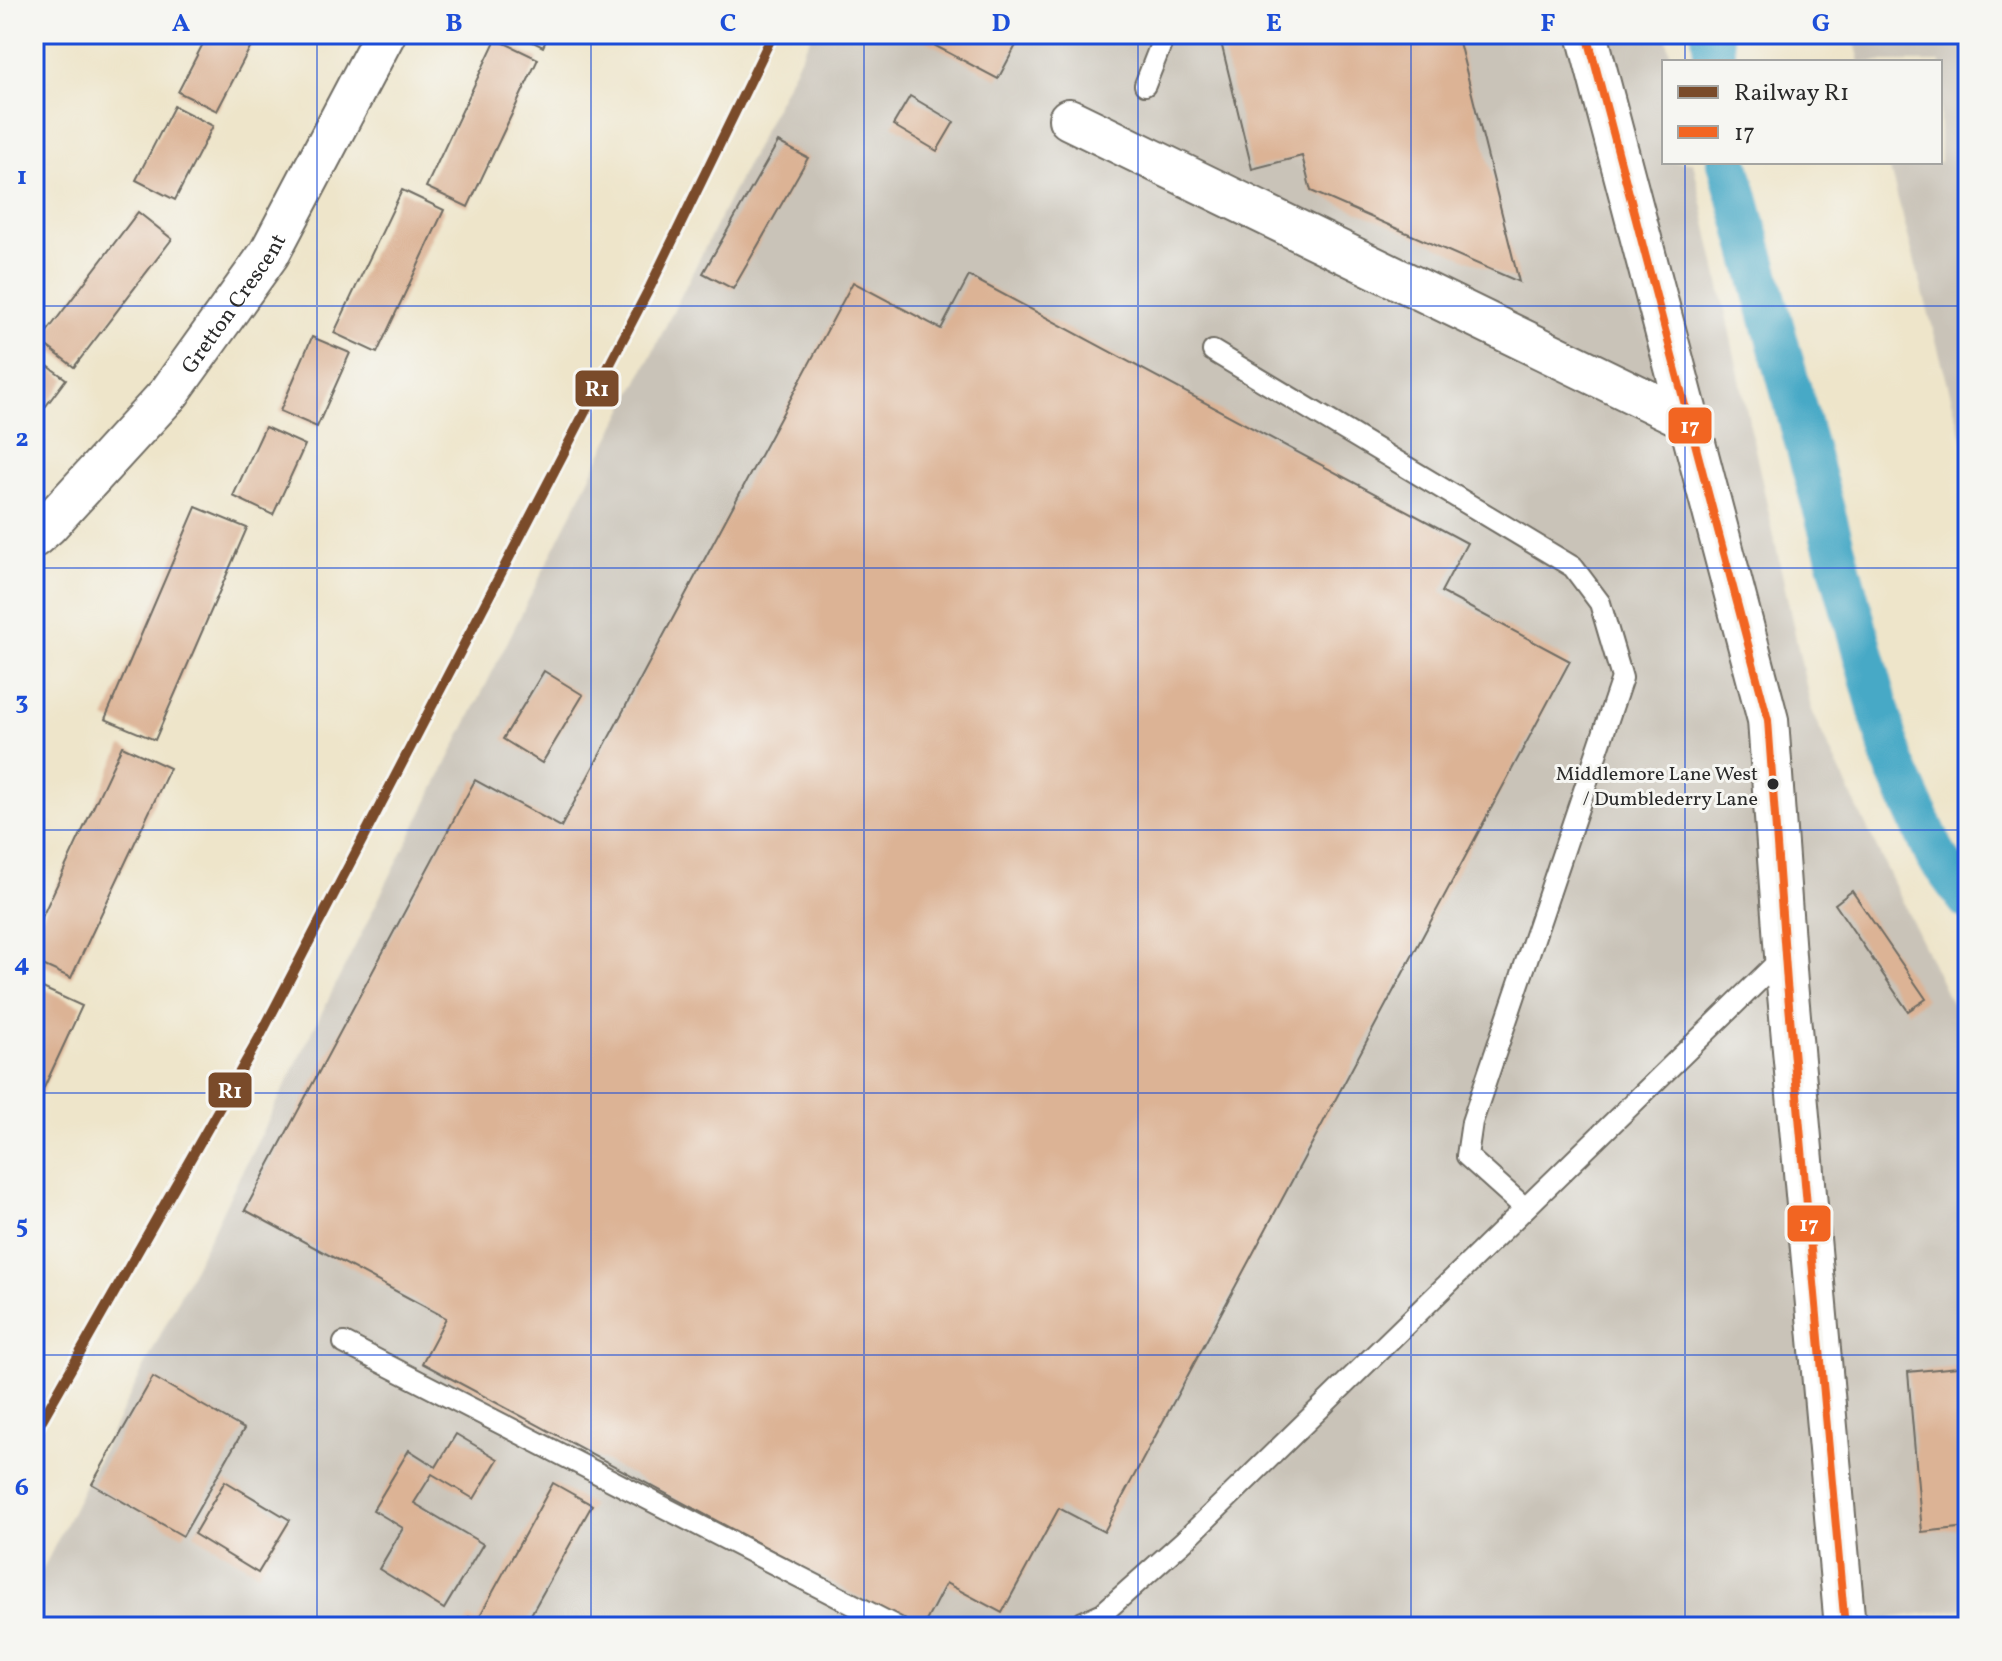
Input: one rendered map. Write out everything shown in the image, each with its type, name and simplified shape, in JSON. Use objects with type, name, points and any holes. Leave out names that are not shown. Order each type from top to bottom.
[{"type":"street","name":"Gretton Crescent","points":[[34,537],[170,392],[269,254],[385,34]]},
{"type":"street","points":[[1587,34],[1768,720],[1845,1627]]},
{"type":"street","points":[[1069,119],[1690,421]]},
{"type":"lane","points":[[1145,85],[1165,34]]},
{"type":"lane","points":[[1213,351],[1573,567],[1600,603],[1622,678],[1472,1122],[1467,1156],[1525,1208]]},
{"type":"lane","points":[[1072,1627],[1103,1613],[1188,1537],[1786,954]]},
{"type":"lane","points":[[344,1343],[897,1627]]},
{"type":"shaded area","points":[[812,34],[1666,34],[1672,60],[1662,60],[1662,164],[1693,164],[1812,713],[1968,1038],[1968,1608],[1820,1627],[34,1627],[34,1587]]},
{"type":"shaded area","points":[[1853,34],[1968,34],[1968,459],[1889,164],[1942,164],[1942,60],[1860,60]]},
{"type":"building","points":[[208,34],[243,34],[254,40],[217,111],[178,92]]},
{"type":"building","points":[[517,34],[549,34],[543,47]]},
{"type":"building","points":[[913,34],[1022,34],[998,79]]},
{"type":"building","points":[[1219,34],[1457,34],[1519,282],[1311,191],[1302,156],[1252,169]]},
{"type":"building","points":[[496,39],[538,59],[468,207],[426,187]]},
{"type":"building","points":[[910,96],[954,122],[937,151],[893,125]]},
{"type":"building","points":[[174,106],[213,126],[175,200],[136,180]]},
{"type":"building","points":[[778,142],[808,158],[733,289],[703,273]]},
{"type":"building","points":[[402,190],[444,210],[377,353],[334,333]]},
{"type":"building","points":[[138,212],[172,239],[74,367],[40,341]]},
{"type":"building","points":[[969,276],[1467,543],[1441,592],[1570,661],[1104,1532],[1059,1508],[1002,1613],[946,1583],[923,1627],[915,1627],[422,1363],[446,1318],[245,1210],[475,780],[561,827],[853,282],[941,329]]},
{"type":"building","points":[[312,337],[350,353],[317,427],[280,411]]},
{"type":"building","points":[[34,356],[66,379],[34,422]]},
{"type":"building","points":[[265,427],[305,445],[273,515],[233,496]]},
{"type":"building","points":[[196,507],[247,528],[155,740],[105,719]]},
{"type":"building","points":[[544,671],[583,695],[542,763],[503,739]]},
{"type":"building","points":[[122,746],[170,768],[71,978],[34,961],[34,934]]},
{"type":"building","points":[[1852,891],[1926,999],[1908,1011],[1835,904]]},
{"type":"building","points":[[34,984],[82,1006],[34,1109]]},
{"type":"building","points":[[1968,1366],[1968,1527],[1922,1532],[1908,1372]]},
{"type":"building","points":[[153,1377],[244,1429],[183,1536],[92,1484]]},
{"type":"building","points":[[456,1434],[498,1459],[474,1499],[432,1474],[414,1503],[483,1544],[444,1609],[379,1569],[403,1528],[373,1510],[409,1450],[436,1467]]},
{"type":"building","points":[[225,1481],[290,1520],[258,1573],[194,1534]]},
{"type":"building","points":[[553,1483],[592,1505],[524,1627],[464,1627],[469,1617],[477,1621]]},
{"type":"waterway","points":[[1712,34],[1715,60]]},
{"type":"waterway","points":[[1729,164],[1893,761],[1936,856],[1968,899]]},
{"type":"rail line","name":"R1","points":[[34,1434],[258,1040],[650,287],[773,34]]},
{"type":"transit line","name":"17","points":[[1587,34],[1768,720],[1787,983],[1845,1627]]},
{"type":"place","name":"Middlemore Lane West / Dumblederry Lane","points":[[1773,784]]}]
